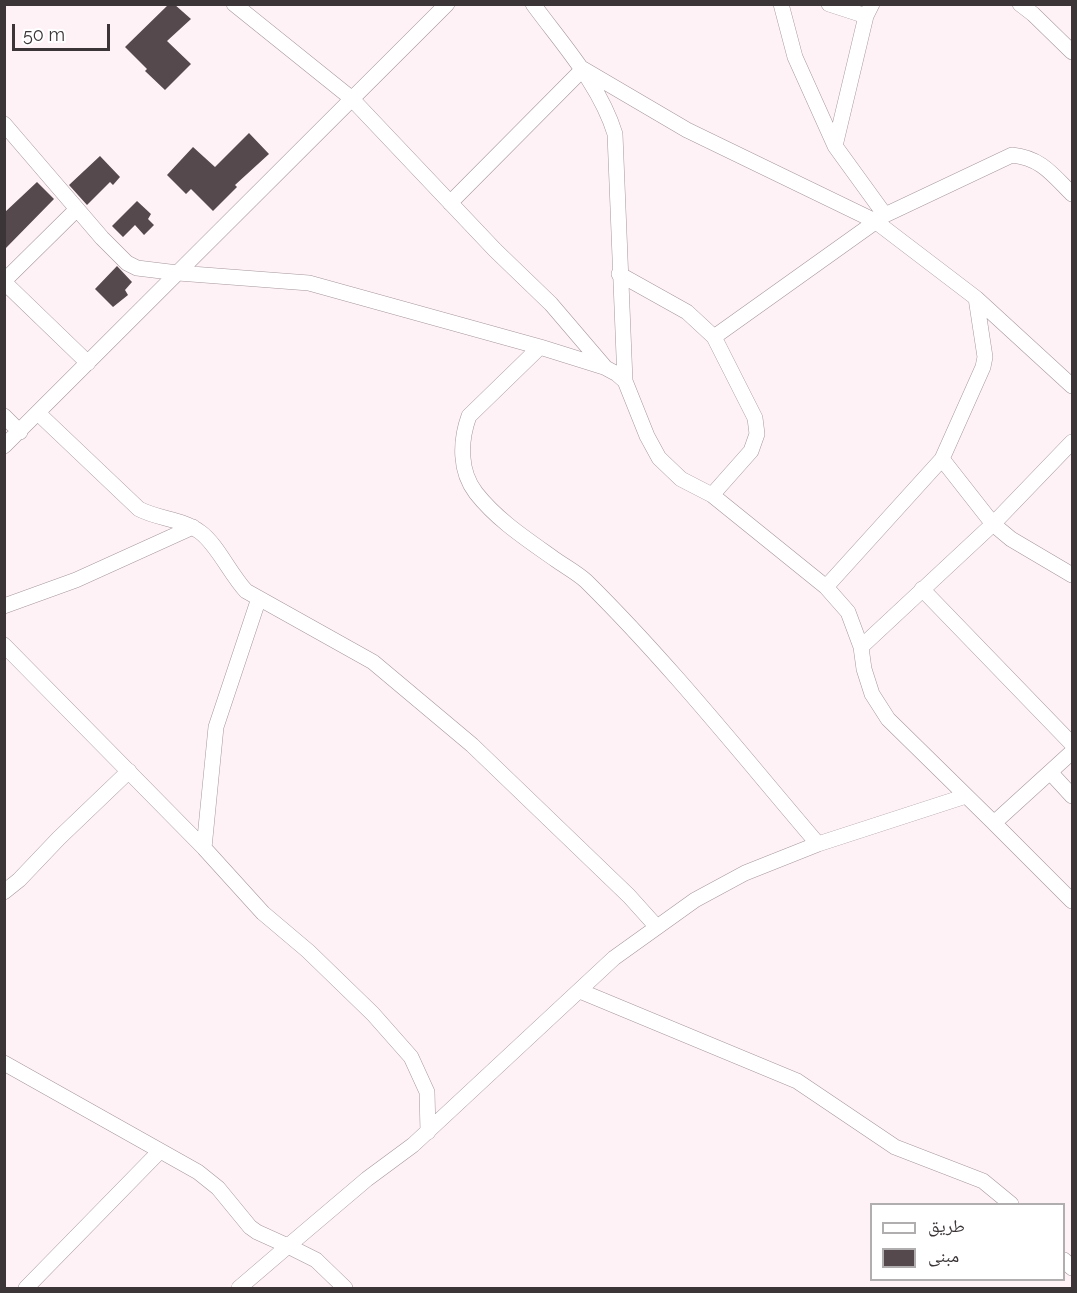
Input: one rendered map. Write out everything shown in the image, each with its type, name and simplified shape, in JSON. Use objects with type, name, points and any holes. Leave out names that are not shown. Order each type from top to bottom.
[{"type":"street","points":[[234,4],[351,98],[495,250],[551,304],[604,367]]},
{"type":"street","points":[[4,446],[39,414],[447,4]]},
{"type":"street","points":[[532,4],[583,69],[610,118],[615,134],[626,381],[647,436],[659,458],[681,479],[712,495],[826,587],[848,612],[861,647],[864,669],[872,694],[888,719],[1072,901]]},
{"type":"street","points":[[781,4],[795,57],[835,147],[880,218]]},
{"type":"street","points":[[829,4],[869,10],[835,147]]},
{"type":"street","points":[[1020,4],[1072,52]]},
{"type":"street","points":[[450,203],[583,69]]},
{"type":"street","points":[[583,69],[687,130],[880,218],[976,298],[1072,386]]},
{"type":"street","points":[[4,124],[77,209],[127,263],[137,268],[309,283],[540,347],[604,367],[626,381]]},
{"type":"street","points":[[714,337],[880,218],[1012,155],[1028,157],[1043,165],[1072,194]]},
{"type":"street","points":[[77,209],[4,281],[88,363]]},
{"type":"street","points":[[620,274],[687,312],[714,337],[755,418],[757,435],[752,451],[712,495]]},
{"type":"street","points":[[826,587],[942,459],[983,367],[984,347],[976,298]]},
{"type":"street","points":[[540,347],[469,416],[464,428],[462,447],[469,482],[476,493],[509,527],[585,580],[677,678],[818,844]]},
{"type":"street","points":[[39,414],[139,509],[193,527],[202,533],[246,591],[374,662],[472,745],[629,896],[656,926]]},
{"type":"street","points":[[4,416],[20,432]]},
{"type":"street","points":[[861,647],[1069,453]]},
{"type":"street","points":[[942,459],[993,524],[1011,539],[1072,575]]},
{"type":"street","points":[[4,606],[76,580],[193,527]]},
{"type":"street","points":[[922,589],[1072,744]]},
{"type":"street","points":[[204,848],[216,727],[259,598]]},
{"type":"street","points":[[4,645],[204,848],[263,913],[308,951],[373,1014],[411,1057],[427,1092],[428,1132]]},
{"type":"street","points":[[994,823],[1072,752]]},
{"type":"street","points":[[4,892],[19,880],[129,771]]},
{"type":"street","points":[[1050,772],[1072,796]]},
{"type":"street","points":[[239,1288],[367,1179],[428,1132],[614,958],[656,926],[695,900],[745,873],[818,844],[966,796]]},
{"type":"street","points":[[580,991],[797,1081],[895,1147],[983,1181],[1010,1203]]},
{"type":"street","points":[[4,1063],[198,1172],[214,1184],[257,1232],[316,1260],[345,1288]]},
{"type":"street","points":[[28,1288],[160,1151]]},
{"type":"building","points":[[169,4],[174,4],[191,19],[167,41],[191,64],[165,90],[125,47]]},
{"type":"building","points":[[249,133],[269,154],[235,185],[237,187],[213,211],[191,189],[186,194],[167,175],[193,147],[215,167]]},
{"type":"building","points":[[100,156],[120,177],[113,185],[110,182],[87,205],[69,185]]},
{"type":"building","points":[[37,182],[54,199],[4,250],[4,213]]},
{"type":"building","points":[[137,201],[151,214],[148,219],[154,225],[144,235],[135,225],[123,237],[112,226]]},
{"type":"building","points":[[117,266],[132,282],[125,290],[128,295],[113,307],[95,289]]}]
